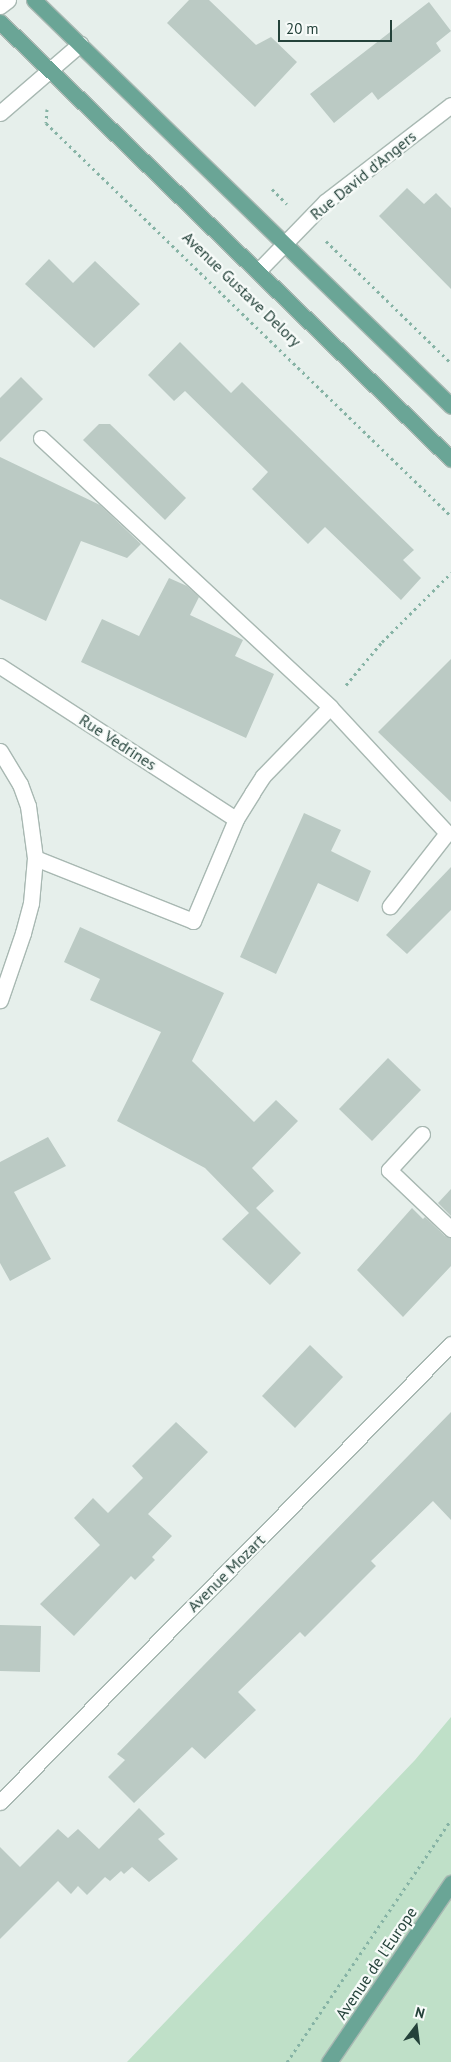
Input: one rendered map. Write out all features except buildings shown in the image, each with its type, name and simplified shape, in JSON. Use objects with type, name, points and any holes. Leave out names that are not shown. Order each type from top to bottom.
[{"type":"main road","points":[[34,0],[451,406]]},
{"type":"main road","name":"Avenue Gustave Delory","points":[[0,22],[451,459]]},
{"type":"main road","name":"Avenue de l'Europe","points":[[329,2062],[451,1883]]},
{"type":"street","points":[[0,6],[8,0]]},
{"type":"street","points":[[0,113],[80,44]]},
{"type":"street","name":"Rue David d'Angers","points":[[258,271],[325,202],[451,105]]},
{"type":"street","points":[[41,438],[330,707],[447,833],[390,906]]},
{"type":"street","name":"Rue Vedrines","points":[[0,666],[236,819]]},
{"type":"street","points":[[35,858],[193,921],[236,819],[263,776],[330,707]]},
{"type":"street","points":[[0,750],[20,784],[25,798],[33,834],[35,858],[31,903],[23,933],[0,1000]]},
{"type":"street","points":[[422,1134],[389,1170],[451,1229]]},
{"type":"street","name":"Avenue Mozart","points":[[0,1802],[451,1344]]},
{"type":"path","name":"Avenue Gustave Delory","points":[[49,71],[46,123],[451,516]]},
{"type":"path","points":[[330,707],[382,642],[451,573]]},
{"type":"path","points":[[287,2062],[451,1820]]},
{"type":"green space","points":[[451,1717],[451,2062],[127,2062],[415,1760]]}]
